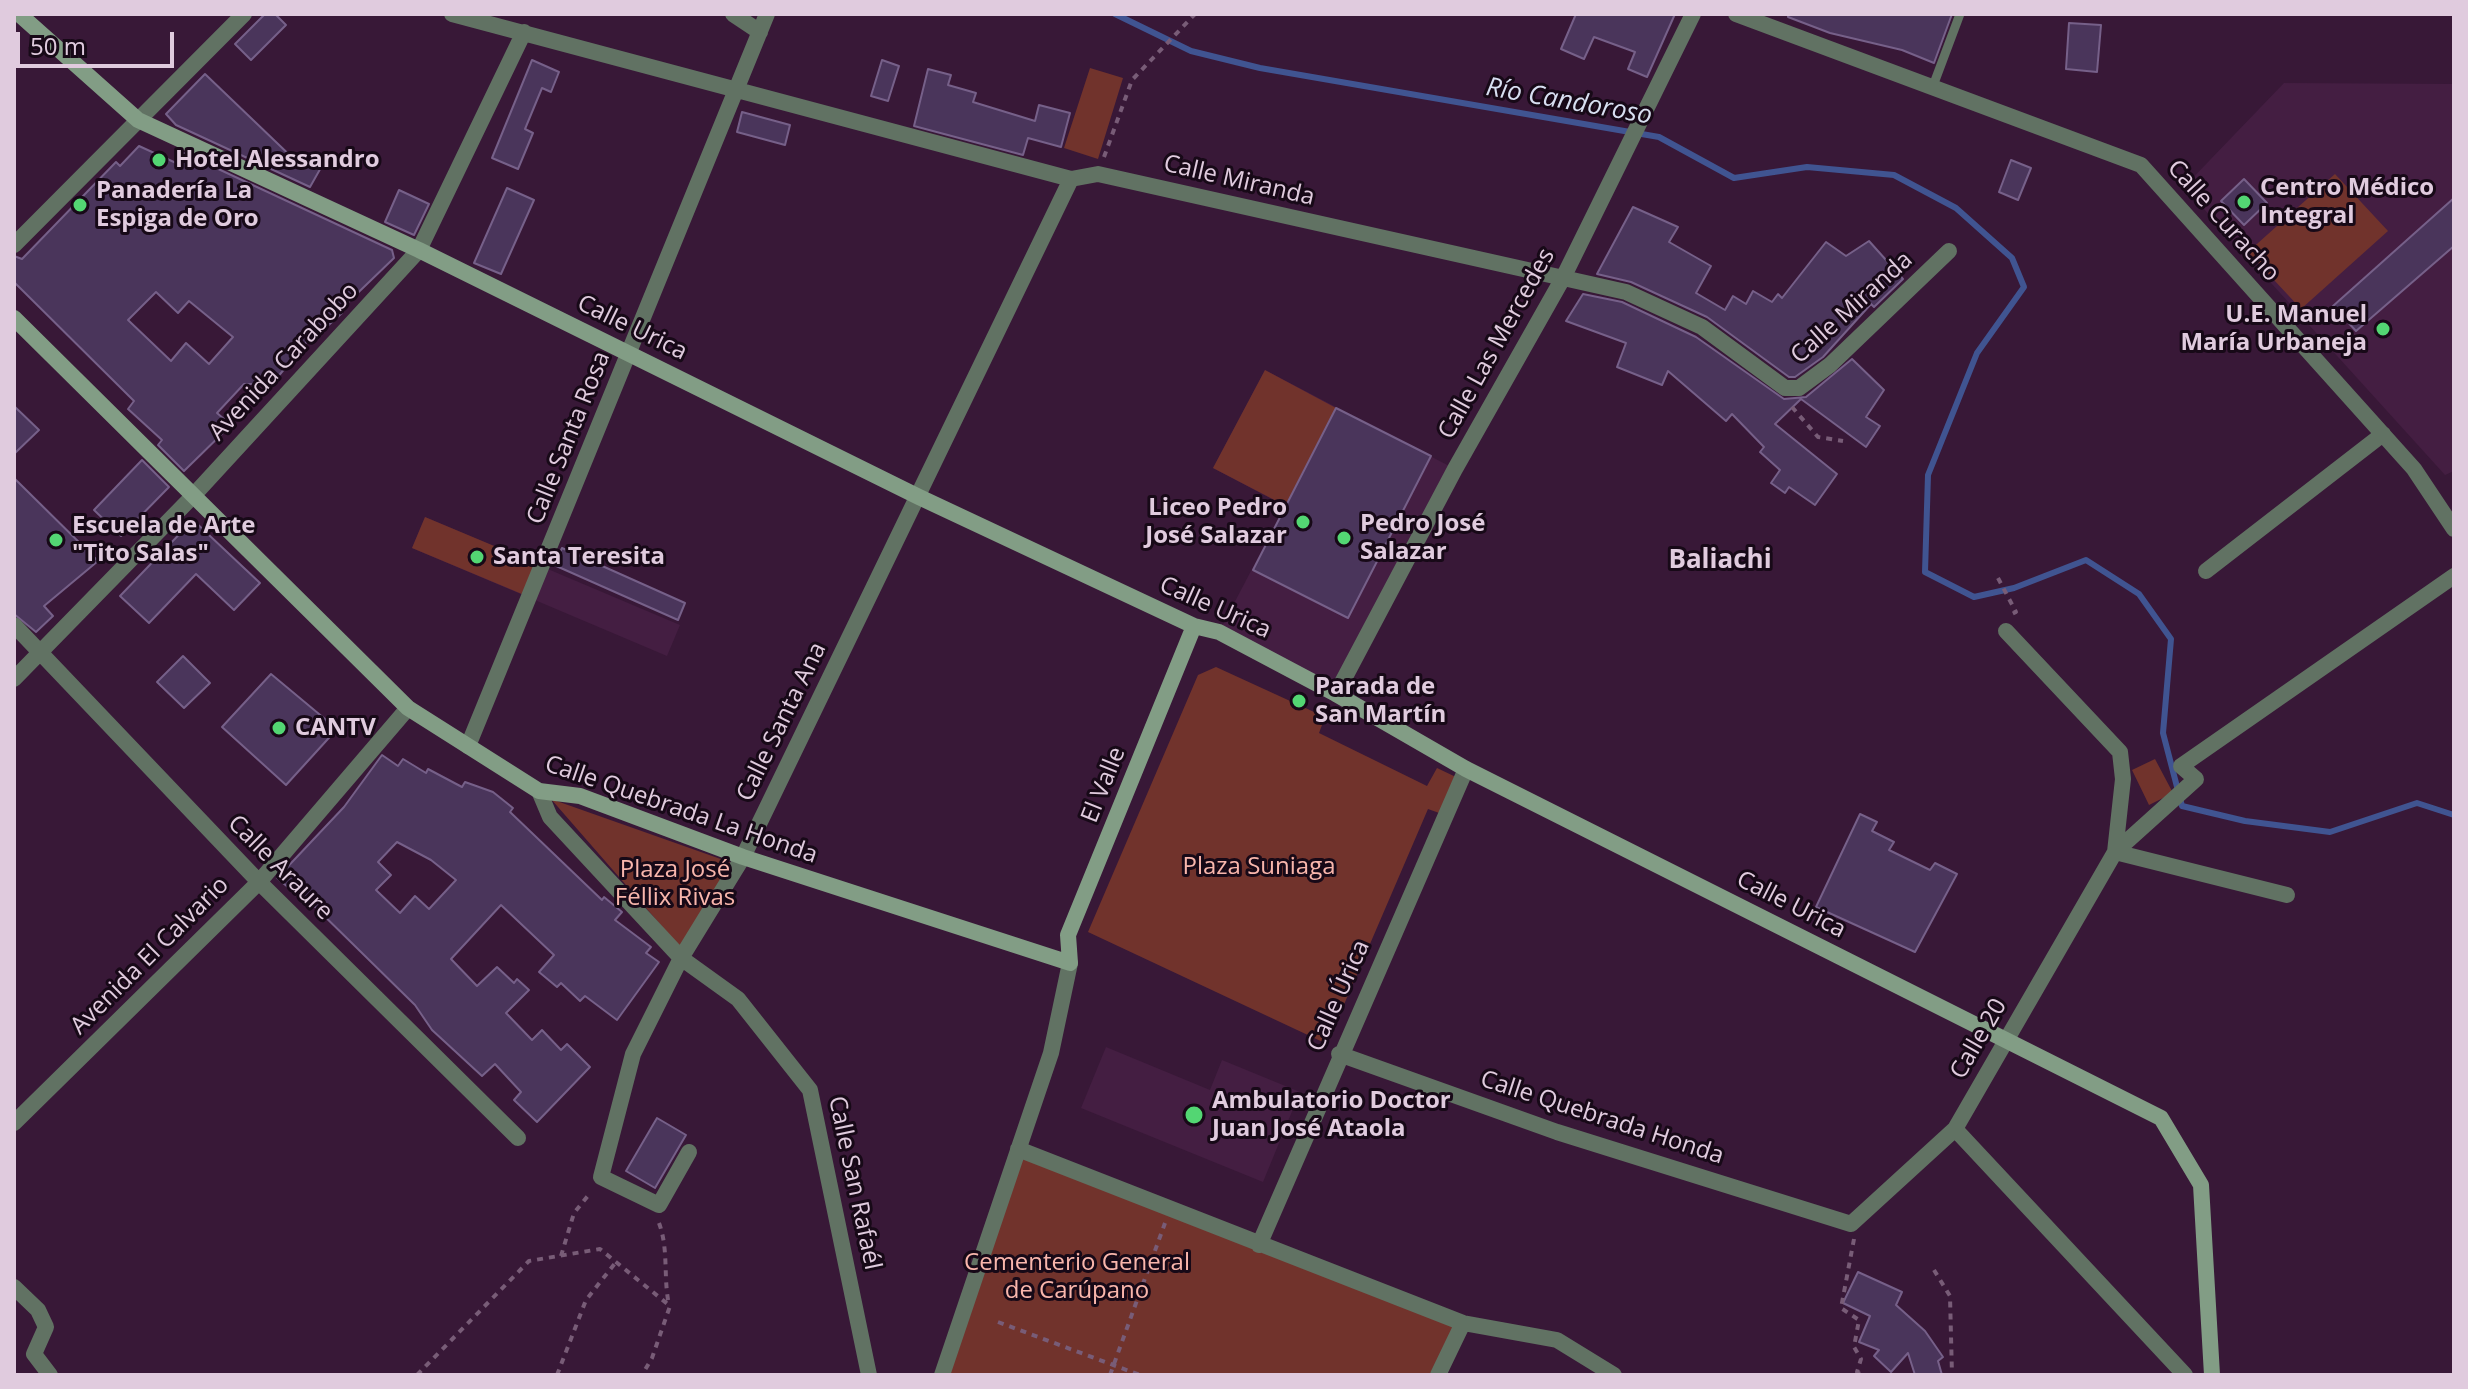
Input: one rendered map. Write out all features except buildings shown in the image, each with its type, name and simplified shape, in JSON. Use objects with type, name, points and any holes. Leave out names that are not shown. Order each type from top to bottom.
[{"type":"main road","name":"Calle Urica","points":[[19,14],[138,120],[419,250],[919,497],[1194,626],[1219,632],[1336,694],[1466,769],[2161,1118],[2201,1185],[2212,1375]]},
{"type":"main road","name":"Calle Quebrada La Honda","points":[[14,318],[408,708],[539,791],[580,796],[743,857],[1070,963]]},
{"type":"main road","name":"El Valle","points":[[1070,963],[1068,935],[1194,626]]},
{"type":"street","points":[[14,245],[244,14]]},
{"type":"street","name":"Calle Miranda","points":[[452,14],[1071,179],[1098,174],[1626,292],[1702,327],[1785,388],[1799,388],[1830,365],[1949,251]]},
{"type":"street","points":[[733,14],[760,32]]},
{"type":"street","name":"Calle Santa Rosa","points":[[468,746],[767,14]]},
{"type":"street","name":"Calle Las Mercedes","points":[[1336,694],[1455,469],[1563,278],[1693,14]]},
{"type":"street","name":"Calle Curacho","points":[[1736,14],[2141,165],[2414,469],[2454,529]]},
{"type":"street","name":"Avenida Carabobo","points":[[14,679],[192,497],[419,250],[524,32]]},
{"type":"street","name":"Calle Santa Ana","points":[[689,1152],[659,1205],[601,1177],[633,1054],[681,958],[743,857],[1071,179]]},
{"type":"street","points":[[2206,571],[2383,434]]},
{"type":"street","points":[[2115,852],[2196,779],[2181,766],[2454,576]]},
{"type":"street","name":"Calle Araure","points":[[14,625],[259,882],[518,1138]]},
{"type":"street","name":"Calle 20","points":[[1851,1224],[1955,1129],[2115,852],[2123,779],[2120,752],[2006,631]]},
{"type":"street","name":"Avenida El Calvario","points":[[14,1123],[259,882],[408,708]]},
{"type":"street","name":"Calle Úrica","points":[[1259,1245],[1339,1054],[1466,769]]},
{"type":"street","points":[[539,791],[550,817],[681,958]]},
{"type":"street","points":[[2115,852],[2287,895]]},
{"type":"street","name":"Calle San Rafaél","points":[[681,958],[738,999],[810,1090],[869,1375]]},
{"type":"street","points":[[942,1375],[1051,1053],[1070,963]]},
{"type":"street","name":"Calle Quebrada Honda","points":[[1339,1054],[1557,1132],[1851,1224]]},
{"type":"street","points":[[1955,1129],[2185,1375]]},
{"type":"street","points":[[1018,1149],[1463,1323],[1557,1340],[1614,1375]]},
{"type":"street","points":[[14,1287],[38,1310],[46,1327],[34,1354],[50,1375]]},
{"type":"street","points":[[1438,1375],[1463,1323]]},
{"type":"lane","points":[[1933,86],[1960,14]]},
{"type":"path","points":[[1098,174],[1132,80],[1195,14]]},
{"type":"path","points":[[1785,388],[1805,427],[1818,437],[1843,441]]},
{"type":"path","points":[[1998,578],[2016,612]]},
{"type":"path","points":[[561,1256],[574,1213],[588,1192],[598,1193]]},
{"type":"path","points":[[1110,1375],[1170,1209]]},
{"type":"path","points":[[642,1375],[652,1358],[670,1306],[665,1273],[667,1245],[658,1220]]},
{"type":"path","points":[[1851,1224],[1855,1240],[1841,1308],[1859,1320],[1854,1347],[1861,1359],[1857,1372],[1862,1375]]},
{"type":"path","points":[[417,1375],[529,1261],[600,1249],[670,1306]]},
{"type":"path","points":[[557,1375],[586,1300],[616,1262]]},
{"type":"path","points":[[1934,1270],[1950,1296],[1952,1375]]},
{"type":"path","points":[[998,1322],[1140,1375]]},
{"type":"shaded area","name":"U.E. Manuel María Urbaneja","points":[[2284,83],[2454,84],[2454,471],[2445,475],[2184,187]]},
{"type":"shaded area","name":"Pedro José Salazar","points":[[1265,370],[1455,469],[1336,694],[1219,632],[1285,506],[1213,468]]},
{"type":"shaded area","name":"Santa Teresita","points":[[425,517],[680,625],[667,656],[412,548]]},
{"type":"shaded area","name":"Ambulatorio Doctor Juan José Ataola","points":[[1106,1047],[1210,1090],[1222,1060],[1300,1092],[1263,1182],[1081,1108]]},
{"type":"green space","points":[[1090,68],[1123,78],[1098,159],[1064,148]]},
{"type":"green space","points":[[2335,174],[2388,231],[2301,309],[2248,252]]},
{"type":"green space","points":[[1265,370],[1336,408],[1286,506],[1213,468]]},
{"type":"green space","name":"Santa Teresita","points":[[425,517],[542,566],[529,597],[412,548]]},
{"type":"green space","name":"Plaza Suniaga","points":[[1216,667],[1325,717],[1319,733],[1427,786],[1437,768],[1458,778],[1442,814],[1428,809],[1327,1044],[1088,932],[1198,675]]},
{"type":"green space","points":[[2155,759],[2173,793],[2149,805],[2132,770]]},
{"type":"green space","name":"Plaza José Féllix Rivas","points":[[551,799],[732,863],[680,947]]},
{"type":"green space","name":"Cementerio General de Carúpano","points":[[1018,1149],[1463,1323],[1438,1375],[942,1375]]},
{"type":"waterway","name":"Río Candoroso","points":[[1115,14],[1191,51],[1260,68],[1659,137],[1734,178],[1807,167],[1894,175],[1956,208],[2012,258],[2024,287],[1977,353],[1928,475],[1925,572],[1974,597],[2014,588],[2086,560],[2139,594],[2171,639],[2163,733],[2182,806],[2245,821],[2330,832],[2417,803],[2454,815]]},
{"type":"place","name":"Hotel Alessandro","points":[[159,160]]},
{"type":"place","name":"Centro Médico Integral","points":[[2244,202]]},
{"type":"place","name":"Panadería La Espiga de Oro","points":[[80,205]]},
{"type":"place","name":"U.E. Manuel María Urbaneja","points":[[2383,329]]},
{"type":"place","name":"Liceo Pedro José Salazar","points":[[1303,522]]},
{"type":"place","name":"Pedro José Salazar","points":[[1344,538]]},
{"type":"place","name":"Escuela de Arte \"Tito Salas\"","points":[[56,540]]},
{"type":"place","name":"Santa Teresita","points":[[477,557]]},
{"type":"place","name":"Parada de San Martín","points":[[1299,701]]},
{"type":"place","name":"CANTV","points":[[279,728]]},
{"type":"place","name":"Ambulatorio Doctor Juan José Ataola","points":[[1194,1115]]},
{"type":"district","name":"Baliachi","points":[[1720,561]]}]
